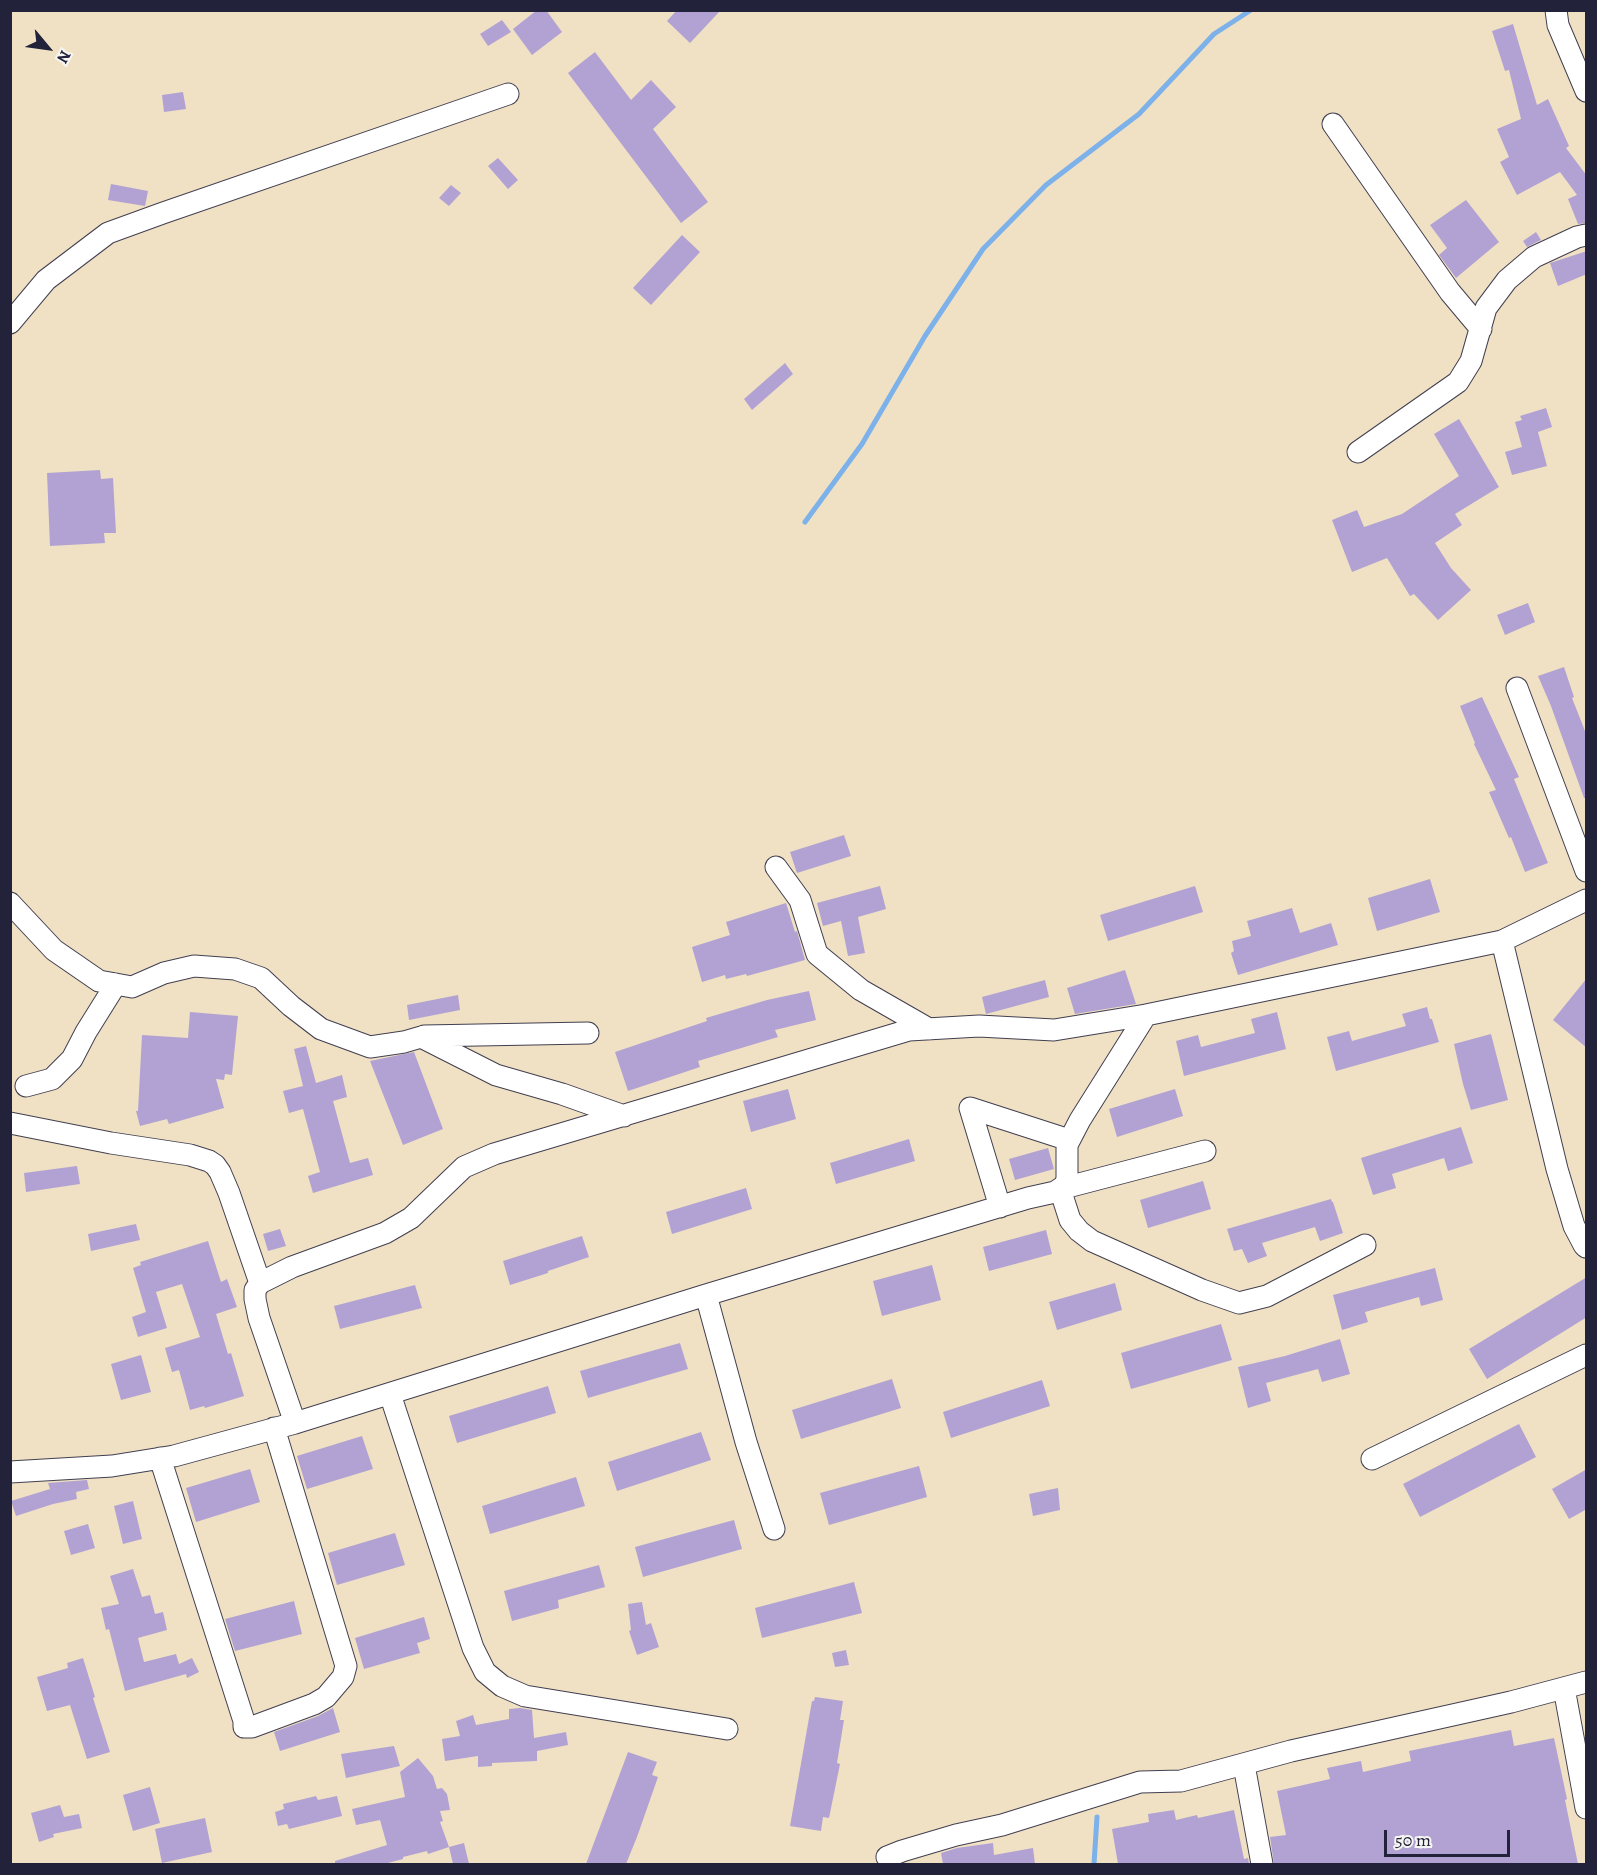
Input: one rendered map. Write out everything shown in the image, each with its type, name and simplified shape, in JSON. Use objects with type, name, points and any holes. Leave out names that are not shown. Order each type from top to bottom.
[{"type":"street","points":[[1556,10],[1558,25],[1587,91]]},
{"type":"street","points":[[10,323],[46,280],[108,233],[508,94]]},
{"type":"street","points":[[1333,124],[1450,292],[1481,329]]},
{"type":"street","points":[[1358,452],[1458,382],[1472,360],[1486,308],[1508,280],[1534,257],[1577,237],[1587,236]]},
{"type":"street","points":[[1517,688],[1587,871]]},
{"type":"street","points":[[776,867],[800,900],[818,954],[861,990],[929,1029]]},
{"type":"street","points":[[296,1423],[259,1318],[255,1290],[260,1283],[292,1267],[385,1233],[411,1218],[464,1167],[494,1154],[909,1030],[979,1026],[1054,1030],[1146,1015],[1502,941],[1587,900]]},
{"type":"street","points":[[10,903],[54,950],[99,981],[132,987],[164,973],[194,966],[235,969],[261,978],[291,1006],[321,1029],[370,1047],[404,1042],[421,1036],[588,1033]]},
{"type":"street","points":[[1502,941],[1557,1168],[1574,1226],[1587,1247]]},
{"type":"street","points":[[26,1086],[52,1079],[72,1059],[116,984]]},
{"type":"street","points":[[1059,1189],[1067,1180],[1066,1157],[1069,1140],[1146,1015]]},
{"type":"street","points":[[421,1036],[496,1075],[562,1094],[624,1116]]},
{"type":"street","points":[[1000,1207],[970,1108],[1069,1140]]},
{"type":"street","points":[[10,1123],[111,1143],[190,1155],[209,1161],[220,1172],[229,1193],[260,1283]]},
{"type":"street","points":[[10,1472],[112,1466],[174,1456],[296,1423],[706,1294],[1059,1189],[1204,1150]]},
{"type":"street","points":[[1059,1189],[1070,1220],[1092,1241],[1202,1290],[1239,1303],[1268,1296],[1365,1245]]},
{"type":"street","points":[[706,1294],[746,1442],[774,1529]]},
{"type":"street","points":[[1372,1459],[1587,1355]]},
{"type":"street","points":[[390,1394],[473,1648],[485,1672],[502,1686],[525,1695],[727,1729]]},
{"type":"street","points":[[160,1458],[244,1727],[252,1727],[314,1704],[326,1697],[343,1677],[346,1666],[274,1428]]},
{"type":"street","points":[[887,1857],[956,1835],[1002,1825],[1140,1782],[1180,1781],[1292,1751],[1587,1682]]},
{"type":"street","points":[[1564,1688],[1586,1795]]},
{"type":"street","points":[[1244,1765],[1262,1864]]},
{"type":"building","points":[[537,10],[546,10],[562,32],[532,55],[513,29]]},
{"type":"building","points":[[677,10],[721,10],[690,43],[667,21]]},
{"type":"building","points":[[502,20],[511,32],[488,46],[480,34]]},
{"type":"building","points":[[1513,24],[1537,105],[1548,99],[1569,146],[1566,148],[1587,176],[1587,223],[1578,224],[1568,199],[1577,195],[1560,172],[1517,195],[1500,162],[1509,157],[1497,129],[1521,119],[1509,70],[1505,71],[1492,31]]},
{"type":"building","points":[[595,52],[631,100],[651,80],[676,107],[653,129],[708,202],[681,223],[568,73]]},
{"type":"building","points":[[183,92],[186,109],[164,112],[162,95]]},
{"type":"building","points":[[498,158],[518,180],[508,189],[488,166]]},
{"type":"building","points":[[111,184],[148,191],[145,206],[108,200]]},
{"type":"building","points":[[451,185],[461,193],[449,206],[439,198]]},
{"type":"building","points":[[1466,200],[1499,242],[1456,278],[1439,255],[1447,248],[1430,225]]},
{"type":"building","points":[[1536,232],[1541,240],[1527,247],[1523,241]]},
{"type":"building","points":[[682,235],[700,252],[651,305],[633,288]]},
{"type":"building","points":[[1587,251],[1587,274],[1558,286],[1550,263]]},
{"type":"building","points":[[785,363],[793,374],[752,410],[744,399]]},
{"type":"building","points":[[1546,408],[1552,427],[1538,432],[1547,466],[1512,475],[1505,452],[1522,447],[1515,422],[1522,420],[1520,416]]},
{"type":"building","points":[[1459,419],[1499,487],[1455,514],[1462,525],[1435,543],[1451,568],[1471,590],[1438,620],[1414,594],[1410,596],[1387,558],[1352,572],[1332,520],[1357,510],[1364,527],[1402,514],[1459,476],[1434,434]]},
{"type":"building","points":[[100,470],[101,479],[113,478],[116,533],[104,533],[105,543],[50,546],[47,473]]},
{"type":"building","points":[[1528,603],[1535,622],[1505,635],[1497,615]]},
{"type":"building","points":[[1564,667],[1574,697],[1572,698],[1587,736],[1587,798],[1584,798],[1538,676]]},
{"type":"building","points":[[1482,697],[1519,777],[1514,779],[1548,863],[1525,872],[1489,792],[1496,790],[1474,744],[1460,706]]},
{"type":"building","points":[[844,835],[851,856],[797,873],[790,852]]},
{"type":"building","points":[[1430,879],[1440,912],[1377,931],[1368,898]]},
{"type":"building","points":[[880,886],[886,909],[858,917],[865,953],[848,956],[841,921],[823,926],[817,903]]},
{"type":"building","points":[[1195,886],[1203,912],[1108,941],[1100,915]]},
{"type":"building","points":[[786,903],[805,960],[747,976],[746,974],[726,979],[725,975],[702,982],[692,947],[730,935],[726,922]]},
{"type":"building","points":[[1292,908],[1300,933],[1331,923],[1338,945],[1238,975],[1231,953],[1234,951],[1232,941],[1251,936],[1247,921]]},
{"type":"building","points":[[1125,970],[1136,1004],[1075,1014],[1067,988]]},
{"type":"building","points":[[1587,978],[1587,1048],[1553,1020]]},
{"type":"building","points":[[1045,980],[1049,997],[986,1014],[982,997]]},
{"type":"building","points":[[809,991],[816,1020],[775,1030],[778,1037],[698,1061],[700,1067],[628,1091],[615,1052],[707,1021],[706,1018],[767,1000]]},
{"type":"building","points":[[458,995],[460,1010],[409,1020],[407,1005]]},
{"type":"building","points":[[1427,1007],[1439,1042],[1336,1071],[1327,1037],[1349,1031],[1352,1041],[1406,1026],[1402,1014]]},
{"type":"building","points":[[190,1012],[238,1016],[232,1075],[225,1074],[224,1080],[216,1079],[224,1108],[169,1124],[167,1119],[140,1126],[136,1111],[138,1111],[142,1035],[188,1038]]},
{"type":"building","points":[[1277,1012],[1286,1049],[1184,1076],[1176,1041],[1198,1035],[1201,1047],[1255,1033],[1251,1019]]},
{"type":"building","points":[[1491,1034],[1508,1100],[1471,1110],[1454,1044]]},
{"type":"building","points":[[306,1046],[316,1083],[342,1075],[347,1097],[333,1101],[350,1163],[368,1158],[373,1175],[313,1193],[308,1176],[320,1172],[303,1109],[289,1113],[283,1091],[303,1086],[294,1049]]},
{"type":"building","points":[[414,1052],[443,1129],[403,1145],[370,1061]]},
{"type":"building","points":[[788,1089],[796,1119],[751,1132],[743,1101]]},
{"type":"building","points":[[1175,1089],[1183,1116],[1117,1137],[1109,1109]]},
{"type":"building","points":[[1461,1127],[1473,1163],[1448,1171],[1444,1158],[1392,1174],[1396,1188],[1373,1195],[1361,1158]]},
{"type":"building","points":[[909,1139],[915,1161],[836,1184],[830,1163]]},
{"type":"building","points":[[1048,1148],[1054,1169],[1015,1180],[1009,1159]]},
{"type":"building","points":[[77,1166],[80,1184],[26,1192],[24,1173]]},
{"type":"building","points":[[1203,1181],[1211,1209],[1148,1228],[1140,1200]]},
{"type":"building","points":[[746,1188],[752,1209],[672,1234],[666,1212]]},
{"type":"building","points":[[1331,1199],[1343,1233],[1320,1241],[1315,1227],[1262,1243],[1267,1256],[1248,1263],[1242,1249],[1234,1251],[1227,1229]]},
{"type":"building","points":[[136,1224],[140,1240],[91,1251],[88,1234]]},
{"type":"building","points":[[280,1229],[286,1246],[268,1251],[263,1234]]},
{"type":"building","points":[[1046,1230],[1052,1254],[989,1271],[983,1247]]},
{"type":"building","points":[[582,1236],[589,1257],[510,1285],[503,1261]]},
{"type":"building","points":[[208,1241],[221,1282],[227,1279],[237,1307],[216,1314],[244,1396],[205,1408],[204,1406],[190,1410],[179,1370],[172,1372],[165,1348],[200,1337],[182,1284],[156,1292],[167,1328],[138,1337],[132,1317],[146,1312],[133,1268],[141,1265],[140,1262]]},
{"type":"building","points":[[932,1265],[941,1300],[882,1316],[873,1281]]},
{"type":"building","points":[[1435,1268],[1443,1300],[1421,1306],[1419,1297],[1365,1312],[1368,1322],[1342,1330],[1333,1295]]},
{"type":"building","points":[[1587,1277],[1587,1317],[1487,1379],[1469,1349]]},
{"type":"building","points":[[1115,1283],[1122,1310],[1057,1330],[1049,1302]]},
{"type":"building","points":[[415,1285],[422,1308],[340,1329],[334,1306]]},
{"type":"building","points":[[1221,1324],[1232,1360],[1131,1389],[1121,1353]]},
{"type":"building","points":[[1340,1339],[1350,1374],[1322,1382],[1318,1369],[1266,1383],[1271,1401],[1248,1408],[1238,1367],[1285,1356]]},
{"type":"building","points":[[680,1343],[688,1369],[588,1398],[580,1371]]},
{"type":"building","points":[[141,1355],[151,1392],[121,1400],[111,1364]]},
{"type":"building","points":[[892,1379],[901,1408],[801,1439],[792,1410]]},
{"type":"building","points":[[1042,1380],[1050,1406],[951,1438],[943,1412]]},
{"type":"building","points":[[548,1386],[556,1413],[457,1443],[449,1416]]},
{"type":"building","points":[[1519,1424],[1536,1457],[1420,1517],[1403,1484]]},
{"type":"building","points":[[701,1432],[711,1460],[617,1491],[608,1462]]},
{"type":"building","points":[[362,1436],[373,1469],[307,1489],[297,1456]]},
{"type":"building","points":[[919,1466],[927,1497],[829,1525],[820,1493]]},
{"type":"building","points":[[250,1469],[260,1502],[196,1522],[186,1488]]},
{"type":"building","points":[[1587,1469],[1587,1509],[1569,1519],[1552,1489]]},
{"type":"building","points":[[576,1477],[585,1506],[490,1534],[482,1506]]},
{"type":"building","points":[[87,1480],[89,1489],[76,1492],[77,1499],[16,1516],[11,1501],[50,1489],[48,1483]]},
{"type":"building","points":[[1058,1488],[1060,1510],[1033,1516],[1029,1494]]},
{"type":"building","points":[[133,1501],[142,1539],[123,1544],[114,1506]]},
{"type":"building","points":[[734,1520],[742,1549],[643,1577],[635,1547]]},
{"type":"building","points":[[88,1524],[95,1548],[71,1555],[64,1531]]},
{"type":"building","points":[[395,1533],[405,1565],[337,1585],[328,1553]]},
{"type":"building","points":[[599,1565],[605,1587],[558,1600],[559,1608],[512,1621],[504,1591]]},
{"type":"building","points":[[133,1569],[142,1597],[150,1595],[155,1614],[163,1612],[167,1630],[138,1638],[144,1662],[176,1654],[179,1664],[192,1658],[199,1672],[187,1678],[186,1674],[125,1691],[109,1629],[106,1630],[101,1608],[119,1604],[110,1576]]},
{"type":"building","points":[[854,1582],[862,1613],[762,1638],[755,1608]]},
{"type":"building","points":[[294,1601],[302,1634],[235,1651],[225,1619]]},
{"type":"building","points":[[642,1602],[646,1625],[651,1623],[659,1647],[637,1655],[629,1631],[631,1630],[628,1604]]},
{"type":"building","points":[[424,1617],[430,1639],[417,1643],[420,1653],[364,1669],[355,1638]]},
{"type":"building","points":[[846,1650],[849,1665],[835,1667],[832,1653]]},
{"type":"building","points":[[83,1658],[110,1752],[87,1759],[70,1705],[47,1711],[37,1677],[68,1668],[67,1663]]},
{"type":"building","points":[[815,1697],[843,1701],[840,1720],[844,1720],[837,1763],[840,1764],[829,1818],[823,1817],[821,1831],[790,1826],[812,1701]]},
{"type":"building","points":[[333,1708],[340,1732],[280,1751],[274,1732]]},
{"type":"building","points":[[509,1709],[532,1710],[534,1738],[566,1732],[568,1745],[537,1751],[537,1761],[492,1763],[492,1766],[478,1767],[478,1756],[445,1761],[442,1739],[460,1736],[456,1721],[473,1715],[476,1725],[509,1719]]},
{"type":"building","points":[[1511,1730],[1514,1746],[1554,1738],[1578,1864],[1274,1864],[1270,1837],[1286,1835],[1277,1791],[1330,1779],[1327,1768],[1361,1761],[1363,1772],[1411,1761],[1409,1751]]},
{"type":"building","points":[[394,1746],[400,1766],[346,1778],[341,1754]]},
{"type":"building","points":[[628,1752],[657,1762],[652,1775],[658,1777],[637,1837],[626,1864],[586,1864]]},
{"type":"building","points":[[418,1758],[433,1776],[437,1789],[442,1788],[447,1794],[450,1810],[440,1811],[443,1821],[440,1822],[449,1847],[428,1854],[427,1851],[403,1857],[403,1859],[384,1864],[335,1864],[335,1861],[387,1845],[380,1820],[356,1825],[352,1809],[405,1797],[400,1772]]},
{"type":"building","points":[[150,1787],[160,1823],[133,1831],[123,1795]]},
{"type":"building","points":[[316,1796],[318,1800],[337,1796],[342,1816],[289,1829],[287,1824],[278,1826],[275,1812],[284,1809],[283,1804]]},
{"type":"building","points":[[60,1805],[64,1817],[79,1814],[82,1828],[53,1834],[54,1837],[39,1842],[31,1813]]},
{"type":"building","points":[[1174,1810],[1176,1820],[1234,1810],[1244,1859],[1248,1858],[1249,1864],[1118,1864],[1112,1829],[1149,1822],[1148,1814]]},
{"type":"building","points":[[205,1818],[212,1852],[162,1863],[155,1829]]},
{"type":"building","points":[[464,1843],[469,1864],[453,1864],[449,1847]]},
{"type":"building","points":[[993,1843],[994,1855],[1033,1848],[1035,1864],[943,1864],[941,1853],[957,1848]]},
{"type":"waterway","points":[[805,522],[862,444],[925,336],[983,249],[1046,185],[1139,114],[1214,34],[1251,10]]},
{"type":"waterway","points":[[1094,1864],[1097,1817]]}]
